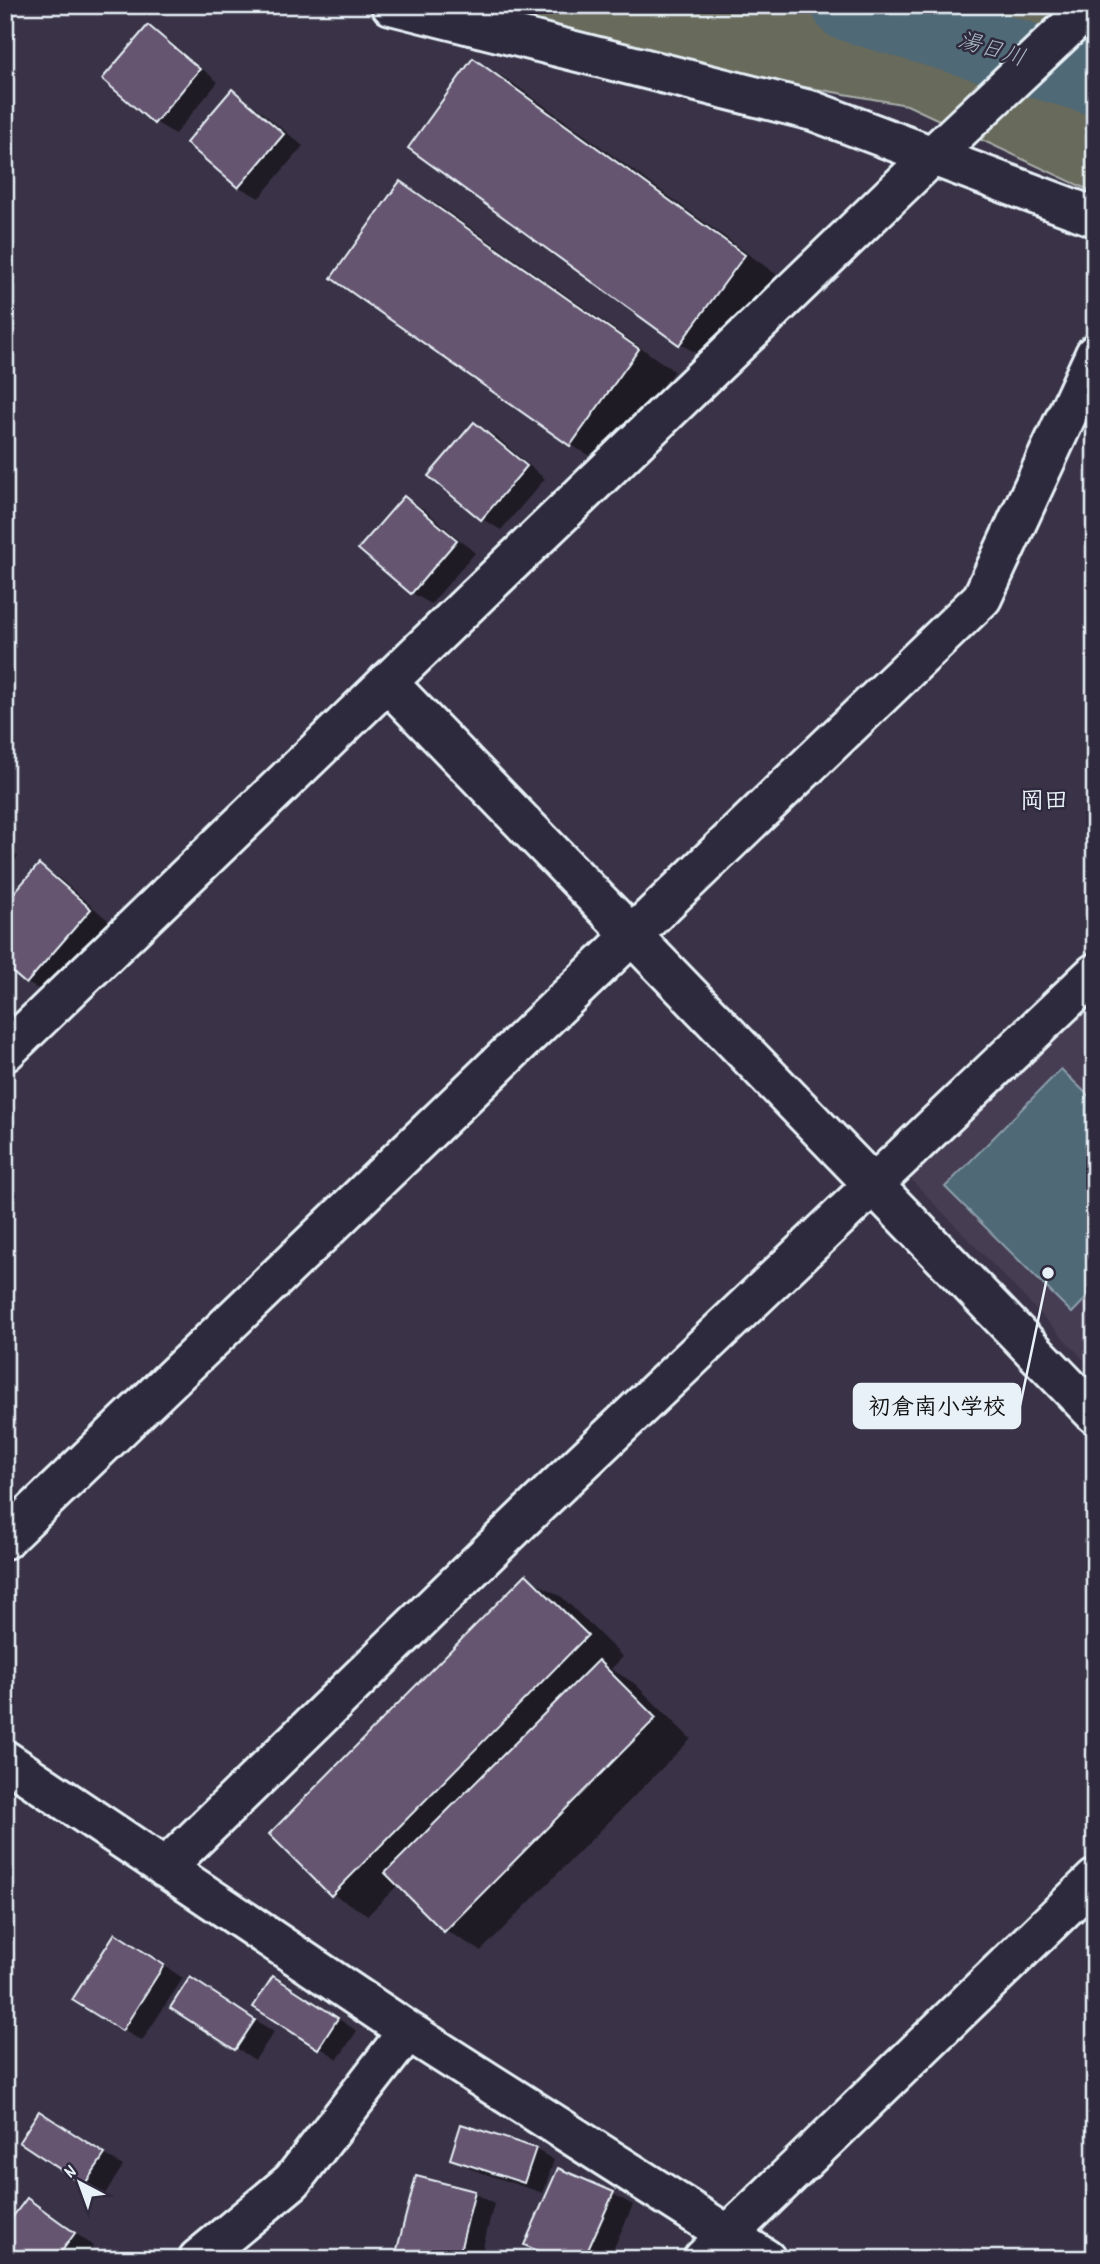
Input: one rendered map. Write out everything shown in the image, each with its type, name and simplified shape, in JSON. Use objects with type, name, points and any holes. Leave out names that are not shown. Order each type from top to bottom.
[{"type":"street","points":[[391,5],[813,111],[940,149],[1095,217]]},
{"type":"street","points":[[5,1052],[1092,5]]},
{"type":"street","points":[[5,1539],[982,598],[1095,354]]},
{"type":"street","points":[[387,682],[1095,1414]]},
{"type":"street","points":[[165,1868],[527,1516],[1095,973]]},
{"type":"street","points":[[5,1760],[408,2031],[714,2246],[766,2259]]},
{"type":"street","points":[[714,2246],[1095,1879]]},
{"type":"street","points":[[198,2259],[292,2181],[408,2031]]},
{"type":"shaded area","points":[[1095,992],[1095,1371],[906,1174]]},
{"type":"green space","points":[[338,5],[1095,5],[1095,193],[907,105]]},
{"type":"water","points":[[1061,1069],[1095,1102],[1095,1289],[1072,1313],[945,1187]]},
{"type":"building","points":[[148,25],[200,69],[154,124],[102,79]]},
{"type":"building","points":[[473,58],[745,255],[679,345],[408,148]]},
{"type":"building","points":[[232,89],[284,134],[238,188],[186,143]]},
{"type":"building","points":[[400,181],[639,349],[570,446],[331,278]]},
{"type":"building","points":[[474,422],[527,466],[481,520],[428,476]]},
{"type":"building","points":[[404,496],[457,540],[411,594],[358,549]]},
{"type":"building","points":[[39,864],[91,909],[26,984],[5,966],[5,903]]},
{"type":"building","points":[[526,1574],[588,1635],[331,1896],[269,1834]]},
{"type":"building","points":[[598,1660],[656,1718],[444,1932],[385,1873]]},
{"type":"building","points":[[115,1933],[164,1965],[122,2031],[72,2000]]},
{"type":"building","points":[[273,1976],[338,2018],[318,2049],[253,2007]]},
{"type":"building","points":[[190,1977],[255,2020],[235,2050],[170,2008]]},
{"type":"building","points":[[39,2111],[105,2154],[84,2185],[19,2142]]},
{"type":"building","points":[[461,2124],[536,2148],[524,2183],[450,2159]]},
{"type":"building","points":[[558,2168],[614,2192],[584,2259],[557,2259],[524,2245]]},
{"type":"building","points":[[416,2176],[475,2191],[458,2259],[395,2257]]},
{"type":"building","points":[[27,2198],[75,2233],[56,2259],[5,2259],[5,2227]]},
{"type":"waterway","name":"湯日川","points":[[848,5],[1095,79]]},
{"type":"place","name":"初倉南小学校","points":[[1048,1273]]},
{"type":"district","name":"岡田","points":[[1044,800]]}]
